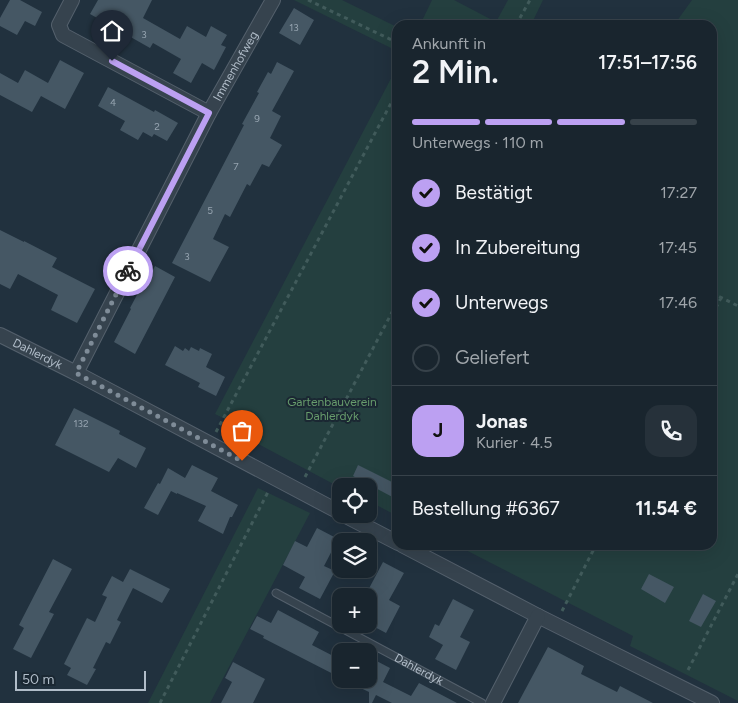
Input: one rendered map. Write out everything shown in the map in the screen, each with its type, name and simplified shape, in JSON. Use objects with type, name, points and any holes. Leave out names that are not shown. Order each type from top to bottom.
[{"type":"street","points":[[72,0],[59,25],[63,35],[209,113]]},
{"type":"street","name":"Immenhofweg","points":[[76,373],[209,113],[273,0]]},
{"type":"street","name":"Dahlerdyk","points":[[0,335],[76,373],[332,509]]},
{"type":"street","name":"Dahlerdyk","points":[[359,523],[392,540]]},
{"type":"street","points":[[412,550],[555,625],[712,703]]},
{"type":"street","points":[[493,703],[538,616]]},
{"type":"lane","name":"Dahlerdyk","points":[[276,593],[482,703]]},
{"type":"path","points":[[308,0],[392,41]]},
{"type":"path","points":[[519,20],[530,0]]},
{"type":"path","points":[[209,444],[392,101]]},
{"type":"path","points":[[717,296],[738,306]]},
{"type":"path","points":[[717,307],[722,298]]},
{"type":"path","points":[[298,490],[392,312]]},
{"type":"path","points":[[160,703],[275,478]]},
{"type":"path","points":[[555,625],[593,550]]},
{"type":"path","points":[[688,670],[738,574]]},
{"type":"green space","points":[[294,0],[342,0],[392,25],[392,49]]},
{"type":"green space","points":[[432,0],[454,0],[492,20],[422,20]]},
{"type":"green space","points":[[508,0],[543,0],[533,20],[497,20]]},
{"type":"green space","points":[[692,0],[738,0],[738,701],[630,646],[633,636],[466,550],[717,550],[717,20],[678,20]]},
{"type":"green space","name":"Gartenbauverein Dahlerdyk","points":[[392,77],[392,513],[377,505],[377,478],[332,478],[332,483],[247,438],[247,430],[215,414]]},
{"type":"green space","points":[[258,488],[310,513],[210,703],[148,703]]},
{"type":"building","points":[[10,0],[20,0],[42,12],[35,26],[25,21],[17,35],[0,26],[0,18]]},
{"type":"building","points":[[98,0],[152,0],[143,18],[180,39],[187,26],[206,37],[211,26],[227,35],[221,45],[226,47],[214,70],[202,63],[191,83],[173,73],[181,59],[153,43],[150,48],[90,14]]},
{"type":"building","points":[[294,8],[314,20],[300,45],[279,33]]},
{"type":"building","points":[[60,60],[84,73],[65,109],[41,96],[32,112],[0,95],[0,73],[18,83],[25,70],[48,83]]},
{"type":"building","points":[[277,62],[294,71],[272,111],[281,116],[270,138],[282,145],[269,167],[262,164],[250,186],[247,184],[230,217],[225,214],[213,239],[229,247],[210,282],[172,263],[244,125],[242,124],[259,93],[257,92],[268,72],[271,74]]},
{"type":"building","points":[[108,87],[178,123],[167,141],[154,134],[152,137],[143,132],[138,140],[120,130],[125,121],[98,106]]},
{"type":"building","points":[[0,230],[57,258],[52,267],[95,289],[77,323],[51,310],[58,295],[18,274],[10,289],[0,284]]},
{"type":"building","points":[[155,266],[175,277],[135,354],[114,342],[146,278],[148,279]]},
{"type":"building","points":[[175,346],[183,351],[185,348],[189,351],[191,347],[199,351],[200,348],[212,354],[206,367],[225,377],[216,396],[198,387],[200,383],[165,365]]},
{"type":"building","points":[[74,408],[120,431],[119,434],[146,448],[136,468],[118,458],[109,472],[55,445]]},
{"type":"building","points":[[192,465],[218,478],[211,491],[238,505],[232,517],[230,517],[223,534],[198,521],[206,506],[171,491],[158,515],[144,508],[168,468],[185,478]]},
{"type":"building","points":[[358,465],[392,482],[392,497],[377,489],[377,478],[357,478],[353,476]]},
{"type":"building","points":[[317,528],[332,536],[332,551],[324,566],[332,570],[332,577],[320,599],[299,588],[305,577],[283,565],[295,541],[307,547]]},
{"type":"building","points":[[53,559],[72,569],[49,612],[54,614],[31,658],[13,649],[24,628],[19,625]]},
{"type":"building","points":[[383,562],[404,573],[389,600],[400,606],[386,633],[377,628],[377,588],[369,588],[375,578],[377,578],[377,573]]},
{"type":"building","points":[[130,569],[170,589],[162,603],[133,588],[117,620],[121,622],[110,644],[106,642],[93,668],[96,669],[87,685],[67,675],[71,668],[64,664],[87,618],[95,622],[107,597],[102,595],[112,576],[123,582]]},
{"type":"building","points":[[649,574],[674,587],[665,603],[641,589]]},
{"type":"building","points":[[703,594],[716,601],[701,627],[689,621]]},
{"type":"building","points":[[453,599],[474,610],[460,637],[470,642],[456,670],[435,659],[443,645],[429,637],[435,624],[439,626]]},
{"type":"building","points":[[278,610],[319,632],[312,645],[332,655],[332,673],[263,638],[264,636],[250,629],[257,616],[271,623]]},
{"type":"building","points":[[548,647],[584,666],[581,674],[617,692],[620,686],[653,703],[518,703]]},
{"type":"building","points":[[377,661],[390,668],[383,682],[411,696],[419,683],[457,703],[392,703],[376,695],[372,703],[369,703],[369,692],[361,688],[377,688]]},
{"type":"building","points":[[233,662],[265,679],[253,703],[221,703],[232,682],[225,678]]},
{"type":"way so far","points":[[128,271],[76,373],[242,461]]},
{"type":"route","points":[[112,61],[209,113],[128,271]]}]
